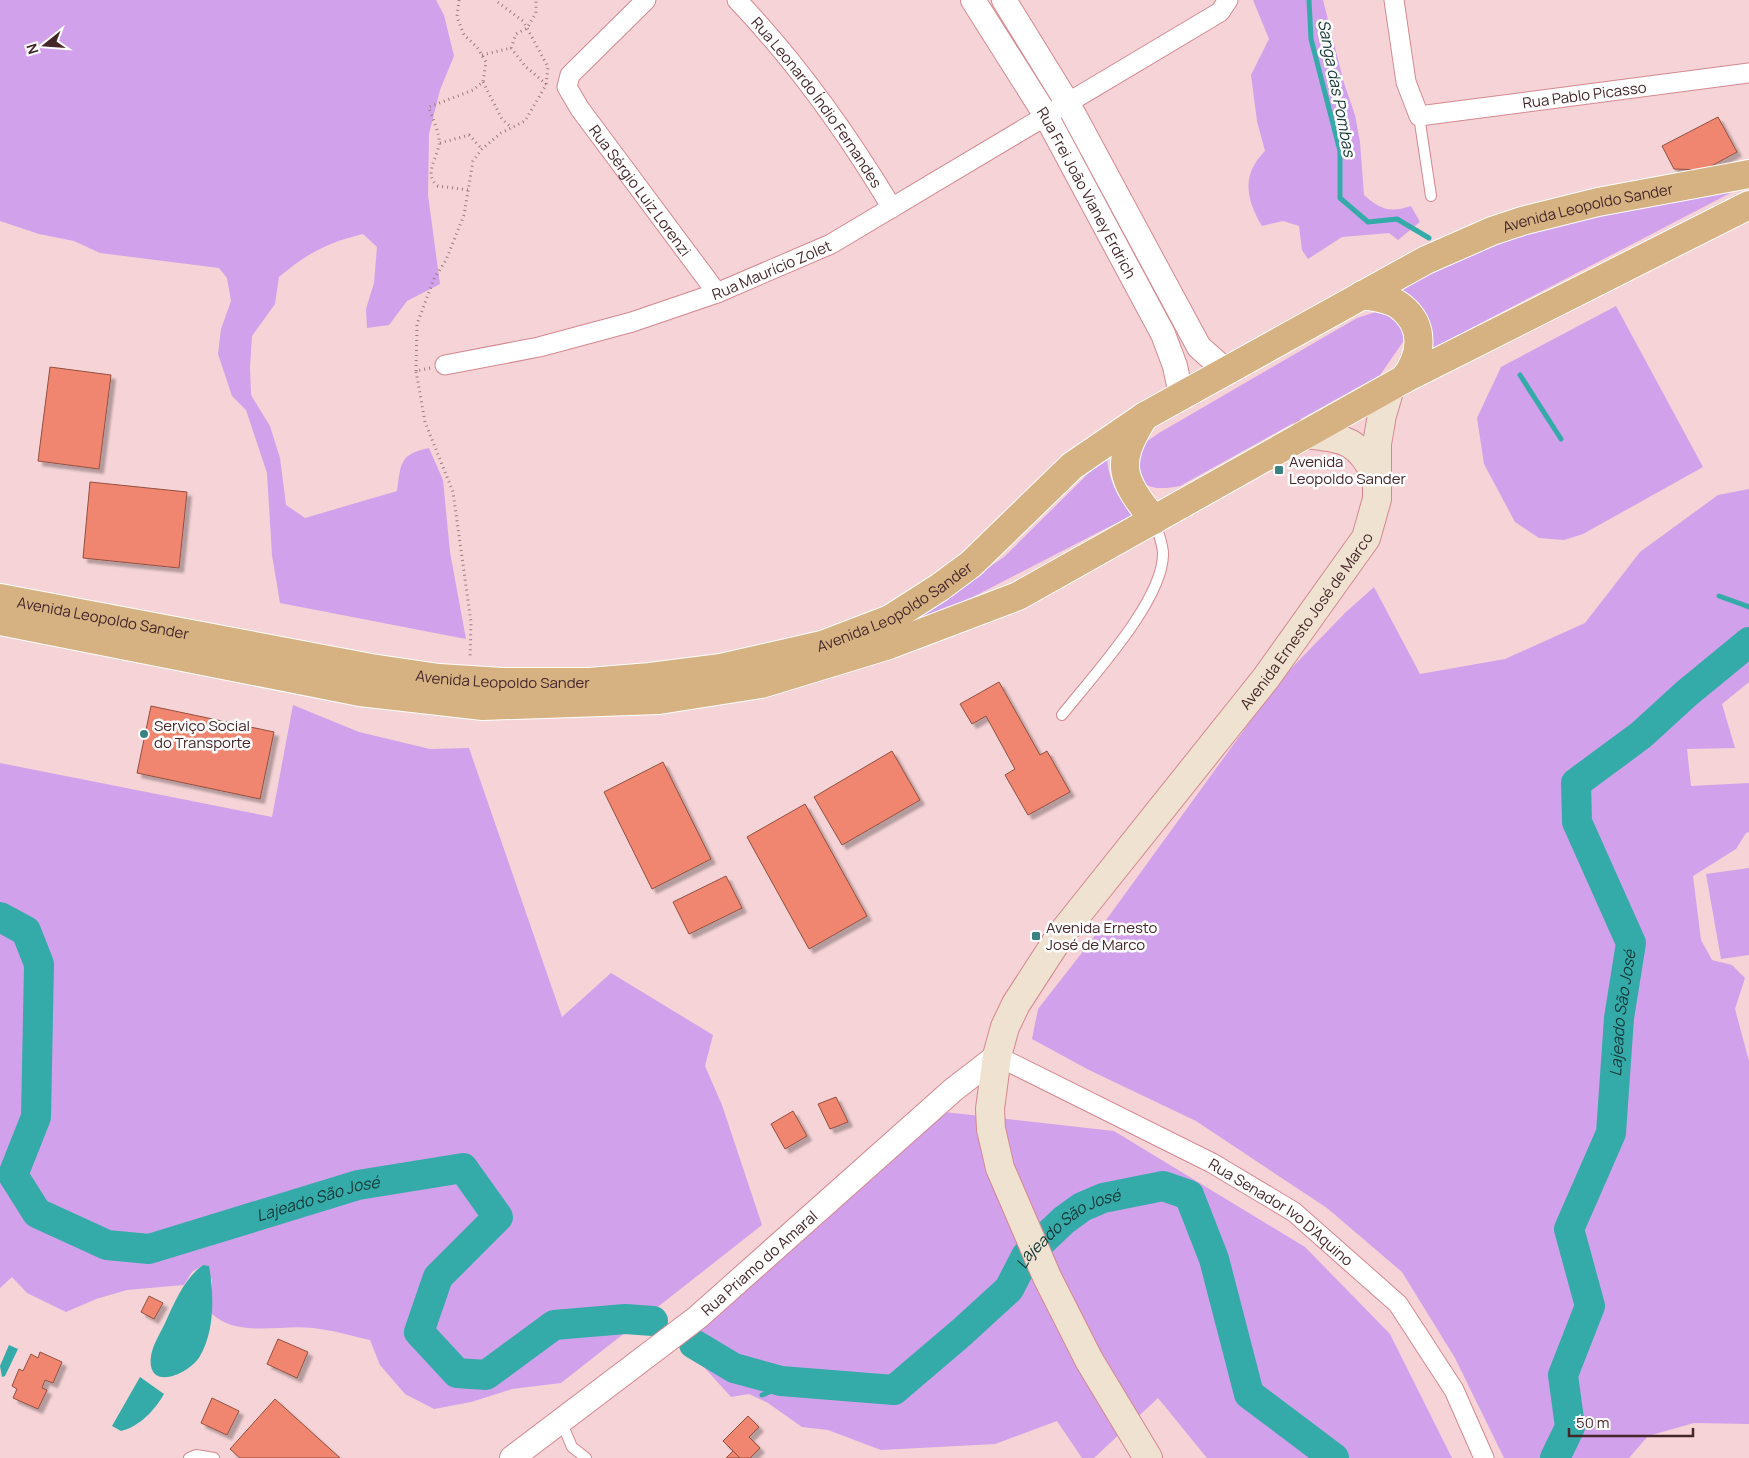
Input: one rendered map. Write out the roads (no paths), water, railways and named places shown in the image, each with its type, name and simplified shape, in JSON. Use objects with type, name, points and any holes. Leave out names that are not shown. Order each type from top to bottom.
[{"type":"highway","name":"Avenida Leopoldo Sander","points":[[0,598],[372,668],[439,678],[469,680],[589,682],[695,672],[822,645],[890,619],[971,564],[1072,466],[1144,416],[1426,260],[1492,231],[1522,221],[1598,202],[1749,174]]},
{"type":"highway","name":"Avenida Leopoldo Sander","points":[[0,621],[360,692],[483,706],[659,700],[761,684],[940,627],[1018,596],[1304,434],[1397,384],[1749,205]]},
{"type":"highway","points":[[1362,295],[1384,298],[1399,305],[1411,317],[1418,333],[1419,350],[1415,366],[1397,384]]},
{"type":"highway","points":[[1144,416],[1126,449],[1124,467],[1127,481],[1154,520]]},
{"type":"main road","name":"Avenida Ernesto José de Marco","points":[[1148,1458],[1089,1360],[1047,1277],[1000,1168],[991,1129],[991,1089],[996,1056],[1005,1027],[1016,1004],[1060,936],[1266,678],[1350,563],[1366,538],[1377,499],[1377,444],[1382,415],[1397,384]]},
{"type":"main road","name":"Avenida Ernesto José de Marco","points":[[1304,434],[1337,438],[1353,444],[1367,457],[1376,476]]},
{"type":"street","name":"Rua Sérgio Luiz Lorenzi","points":[[646,0],[570,75],[567,86],[580,109],[717,293]]},
{"type":"street","name":"Rua Leonardo Índio Fernandes","points":[[737,0],[768,33],[812,87],[862,158],[892,208]]},
{"type":"street","name":"Rua Frei João Vianey Erdrich","points":[[974,0],[1045,114],[1163,334],[1176,366],[1181,395]]},
{"type":"street","name":"Rua Frei João Vianey Erdrich","points":[[1004,0],[1067,102],[1199,348],[1225,370]]},
{"type":"street","points":[[1394,0],[1406,82],[1419,116]]},
{"type":"street","name":"Rua Maurício Zolet","points":[[445,365],[586,335],[717,293],[831,244],[1045,114],[1220,12],[1228,1]]},
{"type":"street","name":"Rua Pablo Picasso","points":[[1419,116],[1749,73]]},
{"type":"street","name":"Rua Priamo do Amaral","points":[[512,1458],[698,1317],[953,1090],[996,1056]]},
{"type":"street","name":"Rua Senador Ivo D'Aquino","points":[[996,1056],[1212,1162],[1294,1212],[1398,1304],[1454,1390],[1484,1458]]},
{"type":"lane","points":[[1419,116],[1431,196]]},
{"type":"lane","points":[[1062,715],[1147,603],[1160,573],[1163,553],[1154,520]]},
{"type":"lane","points":[[561,1421],[572,1448],[586,1458]]},
{"type":"lane","points":[[189,1458],[196,1455],[214,1458]]},
{"type":"water","points":[[203,1265],[209,1266],[212,1288],[211,1323],[205,1346],[195,1363],[187,1369],[170,1377],[162,1377],[155,1374],[151,1367],[153,1347],[181,1290],[191,1276]]},
{"type":"water","points":[[9,1345],[18,1349],[5,1376],[2,1377],[0,1366]]},
{"type":"water","points":[[140,1377],[164,1394],[146,1417],[134,1426],[121,1431],[112,1426]]},
{"type":"waterway","name":"Sanga das Pombas","points":[[1309,0],[1311,39],[1340,151],[1340,198],[1368,222],[1397,219],[1429,238]]},
{"type":"waterway","name":"Sanga das Pombas","points":[[1520,375],[1561,439]]},
{"type":"waterway","name":"Sanga das Pombas","points":[[1719,596],[1749,607]]},
{"type":"waterway","name":"Lajeado São José","points":[[1555,1458],[1570,1427],[1563,1375],[1590,1306],[1569,1229],[1611,1133],[1619,1018],[1631,943],[1577,822],[1576,783],[1641,735],[1687,693],[1749,642]]},
{"type":"waterway","name":"Lajeado São José","points":[[0,917],[26,931],[39,964],[36,1117],[13,1175],[37,1213],[107,1245],[149,1249],[358,1185],[463,1168],[498,1217],[438,1277],[419,1332],[457,1373],[486,1375],[554,1325],[625,1319],[653,1321]]},
{"type":"waterway","name":"Lajeado São José","points":[[694,1344],[734,1368],[781,1381],[894,1390],[1009,1289],[1026,1256],[1064,1220],[1082,1207],[1103,1198],[1163,1186],[1189,1195],[1214,1259],[1249,1394],[1334,1458]]},
{"type":"waterway","points":[[762,1395],[772,1391],[781,1381]]},
{"type":"place","name":"Avenida Leopoldo Sander","points":[[1279,470]]},
{"type":"place","name":"Serviço Social do Transporte","points":[[144,734]]},
{"type":"place","name":"Avenida Ernesto José de Marco","points":[[1036,936]]}]
